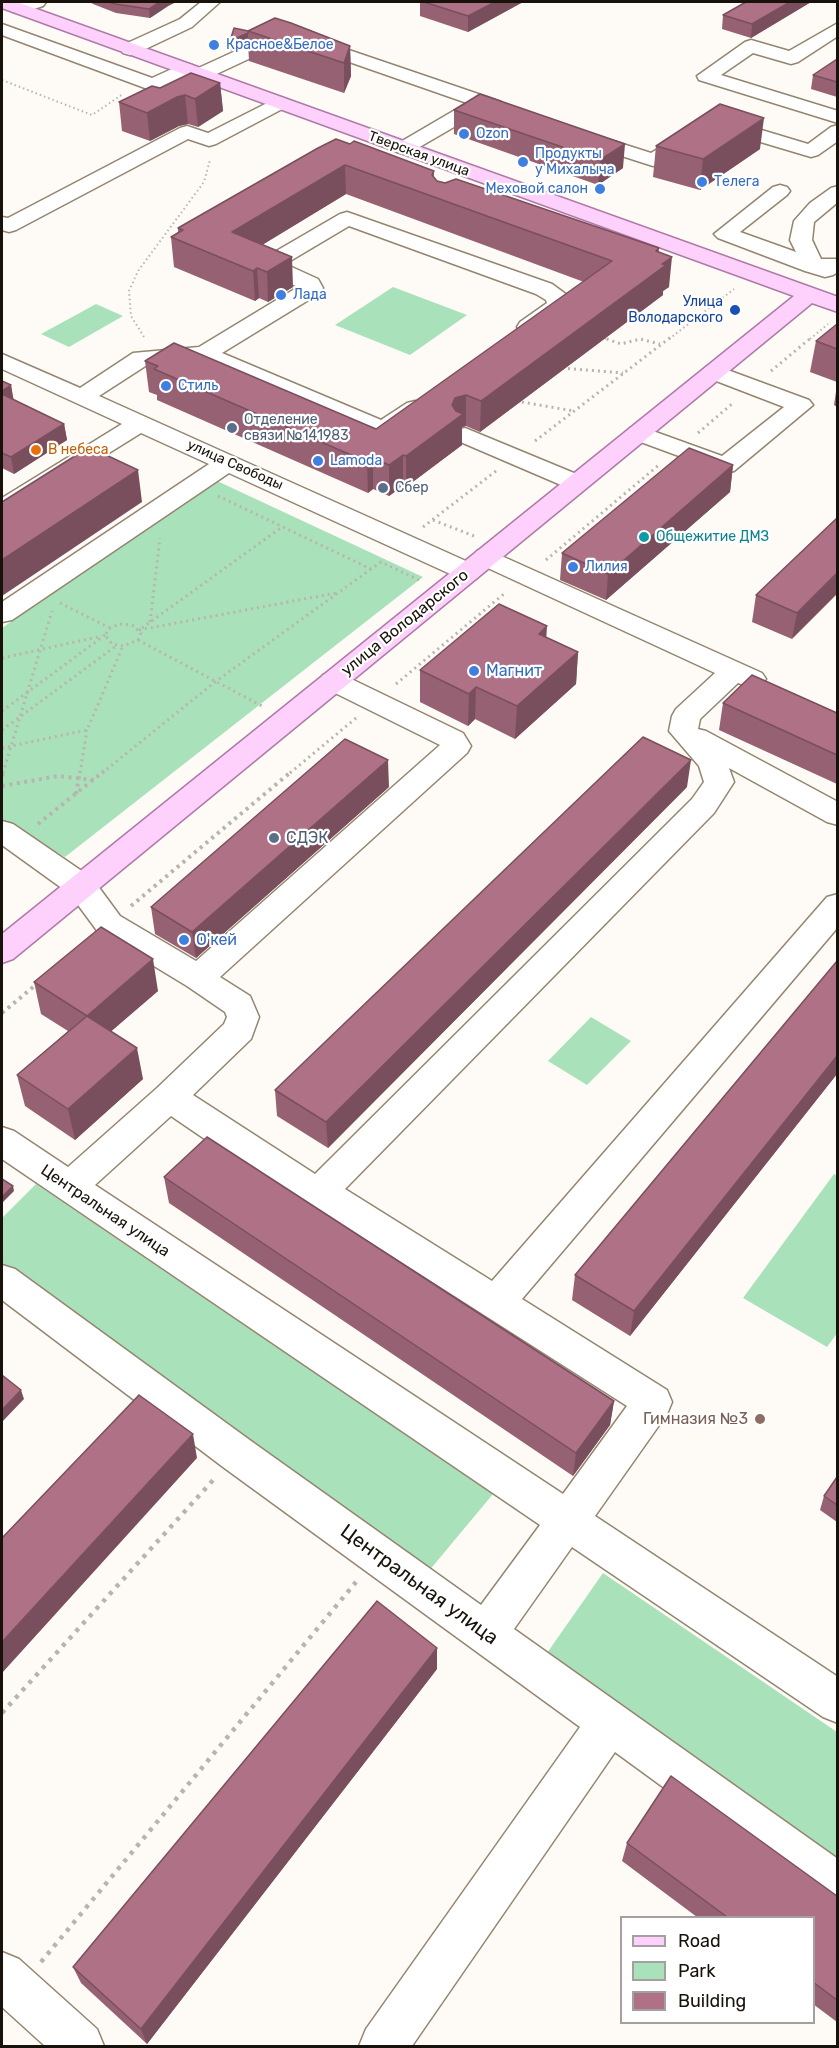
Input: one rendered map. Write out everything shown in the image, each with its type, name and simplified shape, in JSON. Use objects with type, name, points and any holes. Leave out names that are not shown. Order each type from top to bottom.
[{"type":"main road","name":"Тверская улица","points":[[19,4],[130,49],[809,294],[834,313]]},
{"type":"main road","name":"улица Володарского","points":[[2,951],[809,294]]},
{"type":"street","points":[[130,49],[186,23],[211,2]]},
{"type":"street","points":[[837,28],[792,58],[751,46],[706,76],[837,117]]},
{"type":"street","points":[[2,29],[153,86],[281,37],[293,36],[516,114]]},
{"type":"street","points":[[404,148],[483,102]]},
{"type":"street","points":[[2,222],[9,226],[187,132],[210,140],[279,103]]},
{"type":"street","points":[[559,129],[653,160],[715,122],[811,151],[837,131]]},
{"type":"street","points":[[463,193],[487,178]]},
{"type":"street","points":[[780,191],[725,234],[837,275]]},
{"type":"street","points":[[813,266],[801,240],[804,221],[817,207],[837,192]]},
{"type":"street","points":[[204,354],[312,288],[310,284],[271,266],[342,219],[351,218],[406,230],[544,289],[559,300],[558,306],[509,341]]},
{"type":"street","points":[[813,266],[837,265]]},
{"type":"street","points":[[82,396],[141,358],[204,354],[383,430],[423,410]]},
{"type":"street","name":"улица Свободы","points":[[2,361],[404,541],[477,565],[525,576],[775,690]]},
{"type":"street","points":[[639,433],[725,466],[801,405],[714,372]]},
{"type":"street","points":[[2,509],[140,423]]},
{"type":"street","points":[[465,435],[577,483]]},
{"type":"street","points":[[2,614],[228,462]]},
{"type":"street","points":[[683,731],[686,716],[734,671]]},
{"type":"street","points":[[198,978],[457,746],[453,740],[333,681]]},
{"type":"street","points":[[683,731],[837,815]]},
{"type":"street","points":[[316,1189],[326,1187],[703,806],[719,782],[713,763],[683,731]]},
{"type":"street","points":[[10,836],[81,886],[109,924],[238,1005],[243,1017],[239,1030],[69,1187]]},
{"type":"street","points":[[496,1303],[837,905]]},
{"type":"street","points":[[169,1097],[297,1184],[316,1189],[653,1402],[486,1633]]},
{"type":"street","name":"Центральная улица","points":[[2,1141],[837,1702]]},
{"type":"street","name":"Центральная улица","points":[[2,1280],[237,1454],[837,1887]]},
{"type":"street","points":[[383,2046],[610,1722]]},
{"type":"street","points":[[9,1983],[80,2046]]},
{"type":"path","points":[[2,80],[92,115],[142,82]]},
{"type":"path","points":[[141,358],[144,336],[131,316],[129,291],[138,271],[204,182],[219,135]]},
{"type":"path","points":[[10,836],[76,794],[215,682],[381,562],[404,541],[753,274]]},
{"type":"path","points":[[109,924],[753,387],[834,313]]},
{"type":"path","points":[[600,336],[621,344],[640,339],[661,345]]},
{"type":"path","points":[[556,368],[624,373]]},
{"type":"path","points":[[512,400],[574,411]]},
{"type":"path","points":[[194,485],[371,569]]},
{"type":"path","points":[[150,622],[164,505]]},
{"type":"path","points":[[140,630],[282,527]]},
{"type":"path","points":[[381,562],[444,592]]},
{"type":"path","points":[[2,776],[42,649],[54,601],[110,628],[126,624],[140,630],[338,593]]},
{"type":"path","points":[[2,711],[105,635],[110,628]]},
{"type":"path","points":[[105,635],[108,642],[123,646],[138,640],[140,630]]},
{"type":"path","points":[[2,658],[105,635]]},
{"type":"path","points":[[138,640],[287,719]]},
{"type":"path","points":[[2,730],[117,646]]},
{"type":"path","points":[[76,794],[87,730],[123,646]]},
{"type":"path","points":[[2,748],[87,730]]},
{"type":"path","points":[[2,786],[58,776],[94,780]]},
{"type":"path","points":[[2,1013],[46,976]]},
{"type":"path","points":[[2,1713],[237,1454]]},
{"type":"path","points":[[9,1983],[378,1554]]},
{"type":"green space","points":[[393,287],[467,315],[410,355],[335,325]]},
{"type":"green space","points":[[96,304],[123,316],[69,347],[41,334]]},
{"type":"green space","points":[[215,480],[423,577],[65,857],[2,820],[2,628]]},
{"type":"green space","points":[[591,1017],[631,1041],[587,1085],[548,1061]]},
{"type":"green space","points":[[834,1174],[838,1176],[838,1332],[827,1347],[743,1298]]},
{"type":"green space","points":[[36,1184],[493,1494],[428,1572],[2,1264],[2,1218]]},
{"type":"green space","points":[[603,1573],[837,1732],[837,1859],[547,1653]]},
{"type":"building","points":[[109,2],[159,2],[149,9]]},
{"type":"building","points":[[424,2],[495,2],[468,16]]},
{"type":"building","points":[[746,2],[790,2],[752,24],[723,15]]},
{"type":"building","points":[[275,18],[350,46],[344,63],[248,31]]},
{"type":"building","points":[[234,28],[248,31],[248,33],[230,41]]},
{"type":"building","points":[[837,59],[837,82],[813,75]]},
{"type":"building","points":[[191,73],[220,83],[195,99],[185,95],[177,97],[147,113],[119,102],[152,86],[160,88]]},
{"type":"building","points":[[480,94],[625,144],[600,160],[454,110]]},
{"type":"building","points":[[720,104],[764,118],[703,159],[656,146]]},
{"type":"building","points":[[336,139],[350,144],[354,141],[434,171],[432,175],[437,181],[445,183],[456,179],[659,248],[656,251],[672,257],[662,264],[666,265],[481,401],[466,395],[455,398],[452,405],[456,411],[463,414],[406,456],[403,455],[389,465],[373,458],[367,462],[154,369],[158,366],[145,361],[174,343],[376,429],[612,261],[345,165],[232,232],[292,257],[267,272],[257,268],[253,271],[171,237],[183,230],[178,228]]},
{"type":"building","points":[[837,324],[837,349],[816,341]]},
{"type":"building","points":[[2,381],[11,385],[2,391]]},
{"type":"building","points":[[2,394],[64,424],[11,457],[2,453]]},
{"type":"building","points":[[89,447],[138,470],[2,560],[2,502]]},
{"type":"building","points":[[689,448],[733,465],[608,574],[562,553]]},
{"type":"building","points":[[837,518],[837,573],[797,613],[756,595]]},
{"type":"building","points":[[499,604],[547,626],[539,634],[578,652],[517,706],[476,687],[469,694],[420,670]]},
{"type":"building","points":[[752,675],[837,713],[837,755],[723,703]]},
{"type":"building","points":[[643,737],[691,760],[326,1122],[275,1090]]},
{"type":"building","points":[[345,739],[388,760],[192,932],[151,907]]},
{"type":"building","points":[[101,927],[153,959],[87,1016],[34,982]]},
{"type":"building","points":[[837,961],[837,1056],[634,1311],[575,1275]]},
{"type":"building","points":[[87,1016],[137,1048],[68,1109],[17,1075]]},
{"type":"building","points":[[207,1137],[614,1401],[576,1453],[164,1177]]},
{"type":"building","points":[[2,1179],[13,1186],[2,1197]]},
{"type":"building","points":[[2,1375],[21,1390],[2,1410]]},
{"type":"building","points":[[139,1395],[193,1434],[2,1642],[2,1538]]},
{"type":"building","points":[[837,1477],[837,1505],[824,1496]]},
{"type":"building","points":[[377,1601],[437,1648],[141,2029],[73,1967]]},
{"type":"building","points":[[671,1776],[837,1896],[837,2000],[815,1984],[815,1916],[726,1916],[627,1843]]},
{"type":"place","name":"Красное&Белое","points":[[214,45]]},
{"type":"place","name":"Ozon","points":[[464,134]]},
{"type":"place","name":"Продукты у Михалыча","points":[[523,162]]},
{"type":"place","name":"Телега","points":[[702,182]]},
{"type":"place","name":"Меховой салон","points":[[600,189]]},
{"type":"place","name":"Лада","points":[[281,295]]},
{"type":"place","name":"Улица Володарского","points":[[735,310]]},
{"type":"place","name":"Стиль","points":[[166,386]]},
{"type":"place","name":"Отделение связи №141983","points":[[232,428]]},
{"type":"place","name":"В небеса","points":[[36,450]]},
{"type":"place","name":"Lamoda","points":[[318,461]]},
{"type":"place","name":"Сбер","points":[[383,488]]},
{"type":"place","name":"Общежитие ДМЗ","points":[[644,537]]},
{"type":"place","name":"Лилия","points":[[573,567]]},
{"type":"place","name":"Магнит","points":[[474,671]]},
{"type":"place","name":"СДЭК","points":[[274,838]]},
{"type":"place","name":"О'кей","points":[[184,940]]},
{"type":"place","name":"Гимназия №3","points":[[760,1419]]}]
